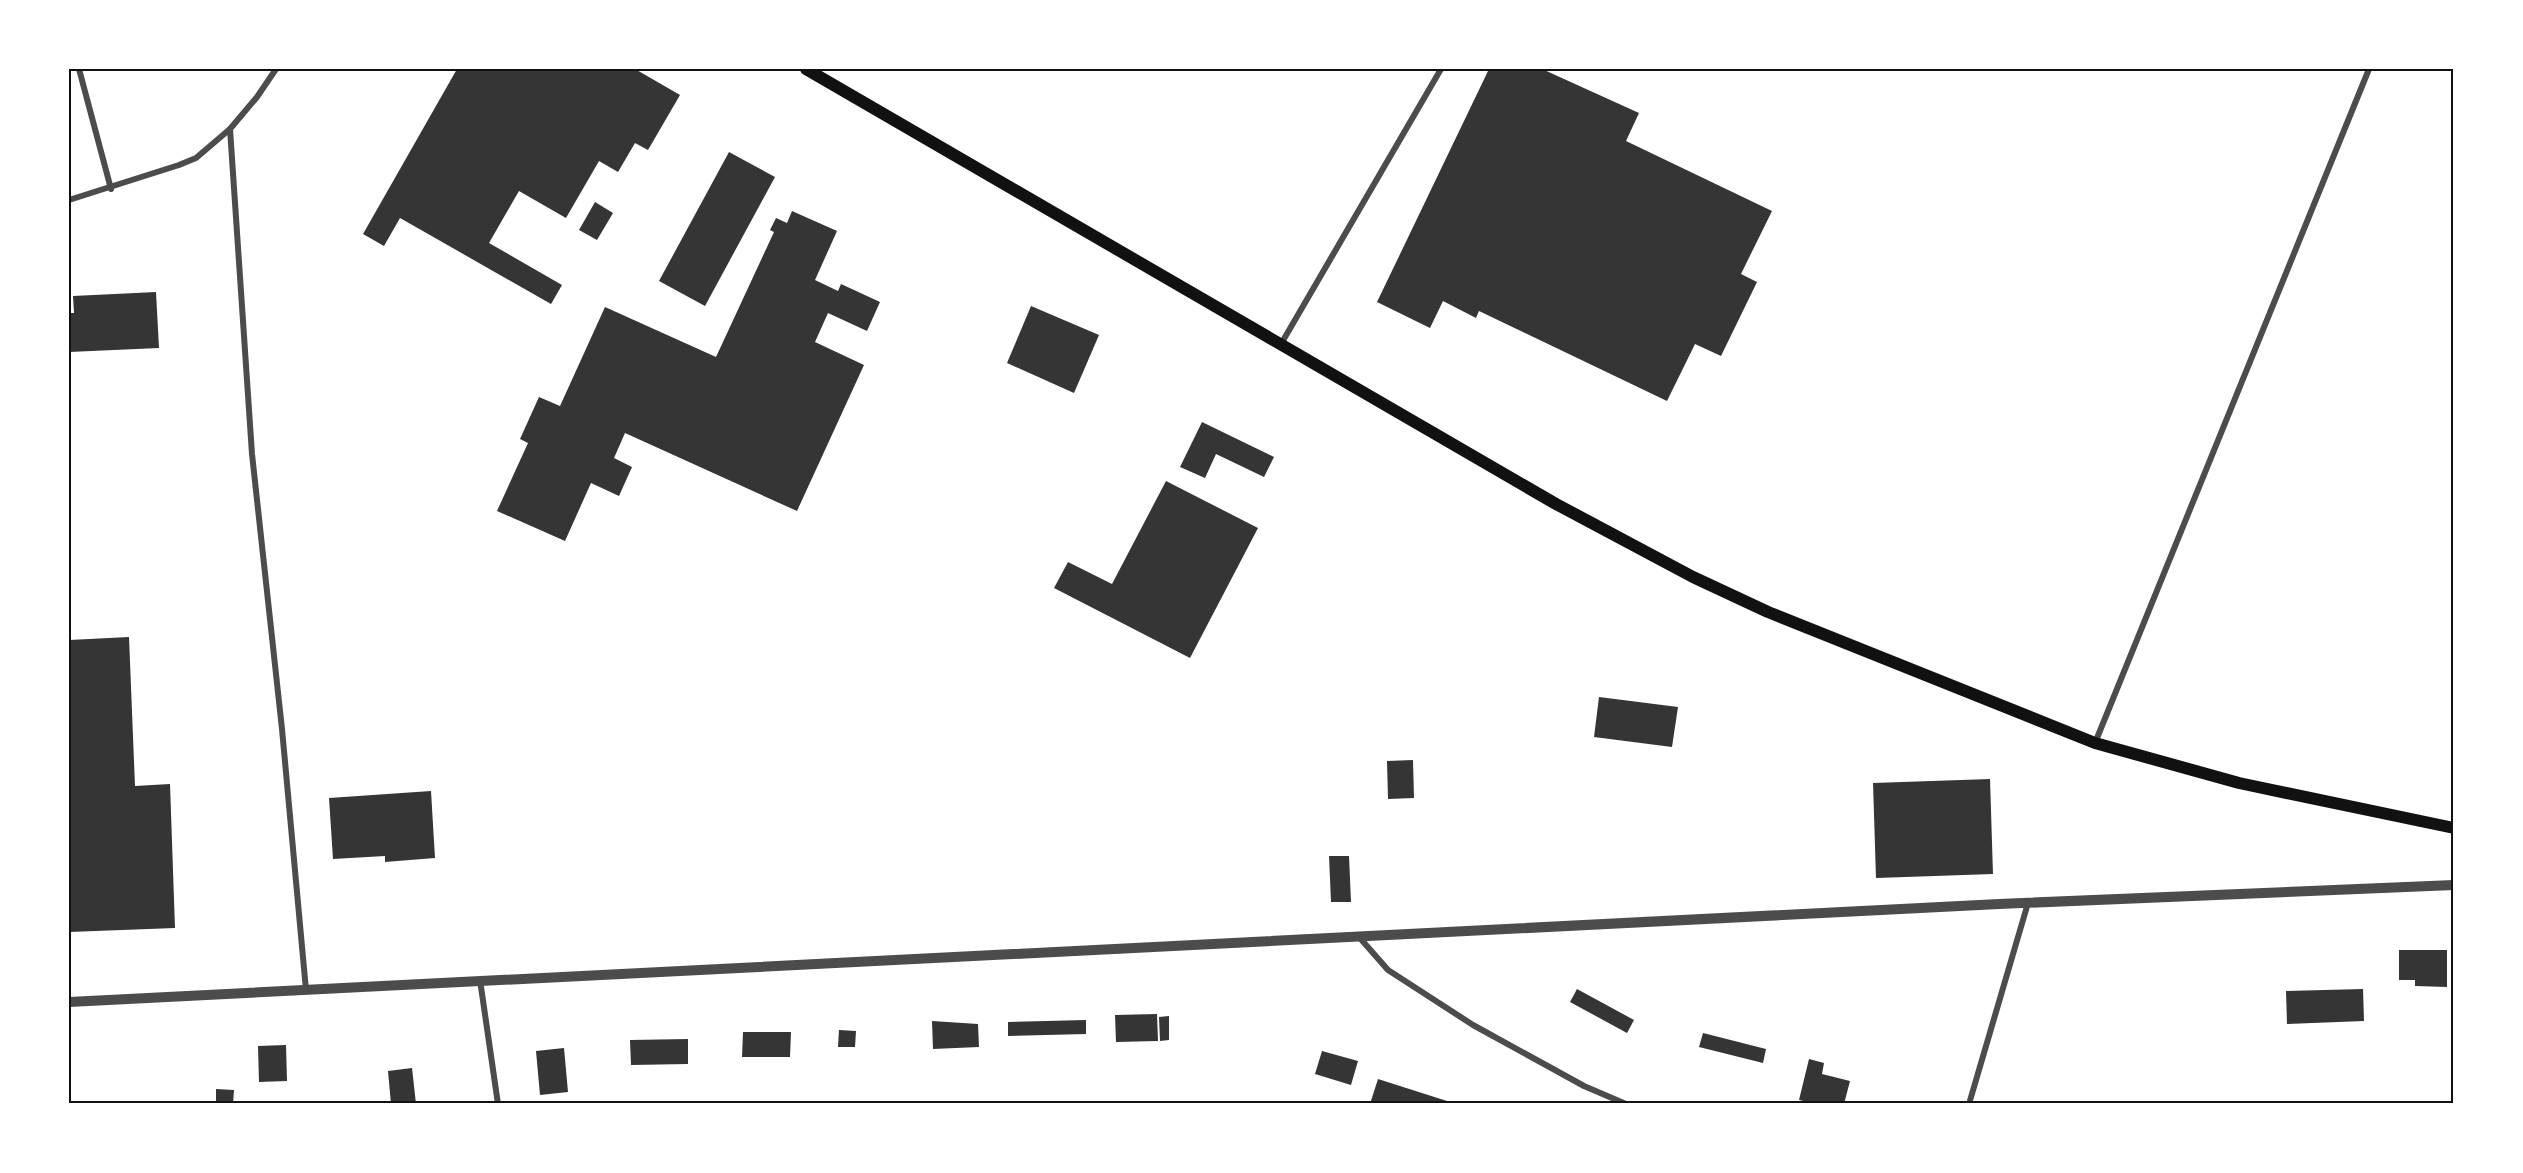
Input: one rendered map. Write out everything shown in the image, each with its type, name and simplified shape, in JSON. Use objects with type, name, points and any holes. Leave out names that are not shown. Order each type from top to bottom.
[{"type":"main road","points":[[806,69],[1556,504],[1693,577],[1779,616],[2095,743],[2239,783],[2454,828]]},
{"type":"street","points":[[79,69],[111,189]]},
{"type":"street","points":[[69,200],[111,189],[196,158],[230,129],[258,97],[276,69]]},
{"type":"street","points":[[1281,345],[1441,69]]},
{"type":"street","points":[[2095,743],[2369,69]]},
{"type":"street","points":[[230,129],[252,454],[282,729],[306,990]]},
{"type":"street","points":[[69,1002],[2028,903],[2454,885]]},
{"type":"street","points":[[1969,1104],[2028,903]]},
{"type":"street","points":[[1358,936],[1388,970],[1473,1025],[1584,1086],[1626,1104]]},
{"type":"street","points":[[480,980],[498,1104]]},
{"type":"building","points":[[457,69],[635,69],[680,95],[648,150],[635,143],[618,172],[599,161],[566,218],[519,191],[489,243],[562,285],[551,304],[400,218],[384,246],[363,234]]},
{"type":"building","points":[[1489,69],[1542,69],[1639,113],[1626,141],[1772,211],[1741,274],[1757,282],[1721,356],[1695,344],[1667,401],[1479,311],[1476,318],[1443,301],[1430,328],[1377,302]]},
{"type":"building","points":[[729,152],[775,177],[705,306],[659,281]]},
{"type":"building","points":[[595,202],[613,213],[597,240],[579,230]]},
{"type":"building","points":[[792,211],[837,231],[815,280],[838,291],[841,284],[880,302],[867,331],[828,313],[815,342],[864,365],[797,511],[625,433],[614,458],[632,467],[619,496],[591,483],[565,541],[497,511],[528,443],[520,439],[539,397],[560,406],[605,307],[716,357],[774,232],[770,230],[776,218],[787,223]]},
{"type":"building","points":[[156,292],[159,348],[69,352],[69,313],[74,313],[73,296]]},
{"type":"building","points":[[1031,306],[1099,335],[1074,393],[1007,363]]},
{"type":"building","points":[[1202,422],[1274,457],[1264,477],[1216,454],[1205,478],[1180,467]]},
{"type":"building","points":[[1166,481],[1258,528],[1190,658],[1054,588],[1068,562],[1112,584]]},
{"type":"building","points":[[129,637],[135,786],[170,784],[175,928],[69,932],[69,640]]},
{"type":"building","points":[[1599,697],[1678,707],[1672,747],[1594,737]]},
{"type":"building","points":[[1413,760],[1414,798],[1388,799],[1387,761]]},
{"type":"building","points":[[1990,779],[1993,874],[1876,878],[1873,783]]},
{"type":"building","points":[[431,791],[435,858],[385,862],[385,856],[333,859],[329,798]]},
{"type":"building","points":[[1329,856],[1349,856],[1351,902],[1331,902]]},
{"type":"building","points":[[2399,950],[2447,950],[2447,987],[2415,986],[2415,980],[2399,980]]},
{"type":"building","points":[[1577,989],[1634,1020],[1627,1033],[1570,1002]]},
{"type":"building","points":[[2363,989],[2364,1021],[2287,1024],[2286,991]]},
{"type":"building","points":[[1157,1014],[1158,1041],[1116,1042],[1115,1015]]},
{"type":"building","points":[[1169,1016],[1169,1040],[1160,1041],[1159,1017]]},
{"type":"building","points":[[1086,1020],[1086,1034],[1008,1036],[1008,1022]]},
{"type":"building","points":[[932,1021],[978,1024],[979,1047],[933,1049]]},
{"type":"building","points":[[839,1030],[856,1031],[855,1047],[838,1047]]},
{"type":"building","points":[[743,1032],[791,1032],[790,1057],[742,1057]]},
{"type":"building","points":[[1703,1033],[1766,1049],[1763,1063],[1699,1047]]},
{"type":"building","points":[[688,1039],[688,1064],[631,1065],[630,1040]]},
{"type":"building","points":[[286,1045],[287,1081],[259,1082],[258,1046]]},
{"type":"building","points":[[564,1048],[568,1092],[540,1095],[536,1051]]},
{"type":"building","points":[[1322,1051],[1358,1061],[1351,1085],[1315,1074]]},
{"type":"building","points":[[1809,1059],[1824,1063],[1822,1074],[1850,1081],[1844,1104],[1817,1104],[1799,1100]]},
{"type":"building","points":[[412,1068],[416,1104],[391,1104],[388,1071]]},
{"type":"building","points":[[1378,1079],[1447,1101],[1446,1104],[1370,1104]]},
{"type":"building","points":[[216,1089],[234,1090],[233,1104],[216,1104]]}]
